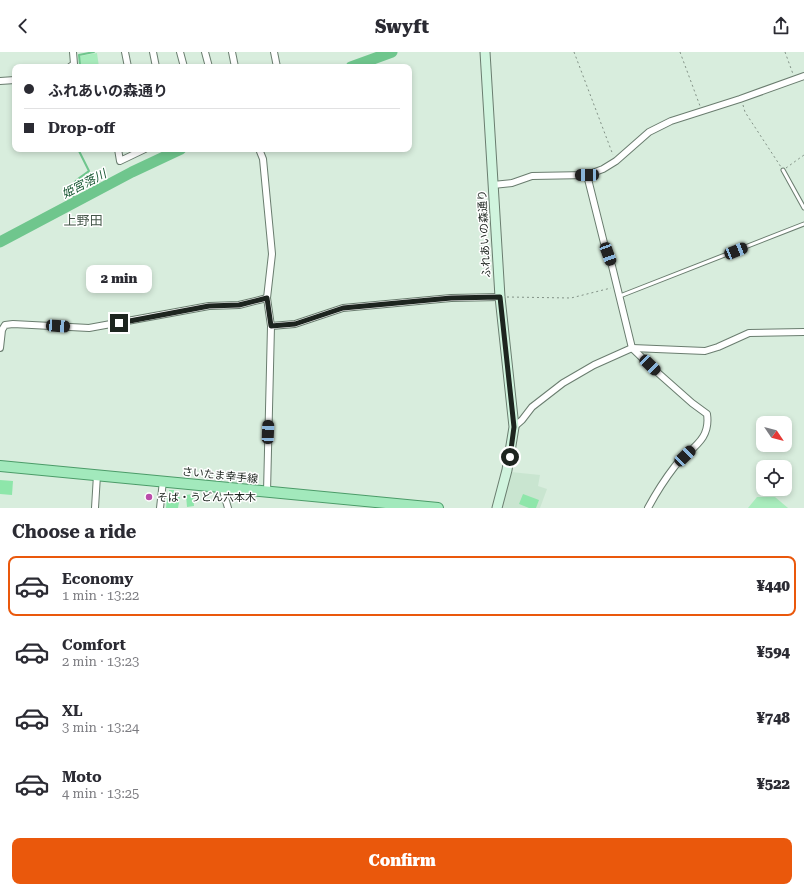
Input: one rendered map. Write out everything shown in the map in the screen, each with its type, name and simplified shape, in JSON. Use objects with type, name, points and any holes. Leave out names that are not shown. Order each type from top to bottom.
[{"type":"main road","name":"さいたま幸手線","points":[[0,466],[222,487],[394,506],[438,508]]},
{"type":"street","points":[[73,52],[74,64]]},
{"type":"street","points":[[125,52],[127,64]]},
{"type":"street","points":[[153,52],[155,64]]},
{"type":"street","points":[[180,52],[183,64]]},
{"type":"street","points":[[205,52],[208,64]]},
{"type":"street","points":[[232,52],[234,64]]},
{"type":"street","points":[[274,52],[276,64]]},
{"type":"street","name":"ふれあいの森通り","points":[[485,52],[500,297],[514,427],[508,470],[498,508]]},
{"type":"street","points":[[493,186],[512,183],[532,176],[587,175],[603,169],[616,161],[650,132],[702,111],[804,76]]},
{"type":"street","points":[[0,81],[12,80]]},
{"type":"street","points":[[118,152],[120,161],[139,152]]},
{"type":"street","points":[[260,152],[262,158],[272,254],[267,298],[271,326],[267,492]]},
{"type":"street","points":[[587,175],[604,243],[618,287],[632,348],[692,403],[707,414],[708,423],[702,439],[676,465],[658,490],[648,508]]},
{"type":"street","points":[[271,326],[295,324],[343,308],[451,298],[500,297]]},
{"type":"street","points":[[0,348],[2,330],[5,325],[13,324],[89,328],[209,306],[239,305],[267,298]]},
{"type":"street","points":[[514,427],[522,420],[532,407],[563,383],[594,365],[632,348],[705,351],[750,333],[804,332]]},
{"type":"street","points":[[95,508],[97,475]]},
{"type":"street","points":[[160,508],[163,482]]},
{"type":"street","points":[[222,487],[228,508]]},
{"type":"lane","points":[[783,170],[804,208]]},
{"type":"lane","points":[[620,296],[804,224]]},
{"type":"path","points":[[574,52],[616,161]]},
{"type":"path","points":[[680,52],[702,111]]},
{"type":"path","points":[[785,52],[795,80]]},
{"type":"path","points":[[740,99],[745,112],[783,170],[804,156]]},
{"type":"path","points":[[500,297],[571,298],[618,287]]},
{"type":"shaded area","points":[[511,472],[540,475],[538,486],[547,489],[540,508],[502,508]]},
{"type":"green space","points":[[97,53],[99,64],[80,64],[80,56]]},
{"type":"green space","points":[[757,497],[775,497],[788,508],[748,508]]},
{"type":"building","points":[[0,480],[13,481],[12,495],[0,494]]},
{"type":"building","points":[[169,490],[174,490],[174,497],[180,497],[178,508],[166,508],[167,498],[169,498]]},
{"type":"building","points":[[193,494],[194,506],[187,507],[186,495]]},
{"type":"building","points":[[523,494],[539,500],[536,508],[529,508],[519,504]]},
{"type":"waterway","points":[[80,64],[79,55],[94,52]]},
{"type":"waterway","name":"姫宮落川","points":[[359,64],[392,52]]},
{"type":"waterway","points":[[77,202],[71,190],[73,184],[89,171],[80,152]]},
{"type":"waterway","name":"姫宮落川","points":[[0,242],[132,172],[175,152]]},
{"type":"place","name":"そば・うどん六本木","points":[[149,497]]},
{"type":"district","name":"上野田","points":[[83,220]]},
{"type":"route","points":[[119,323],[209,306],[239,305],[267,298],[271,326],[295,324],[343,308],[451,298],[500,297],[514,427],[510,457]]}]
